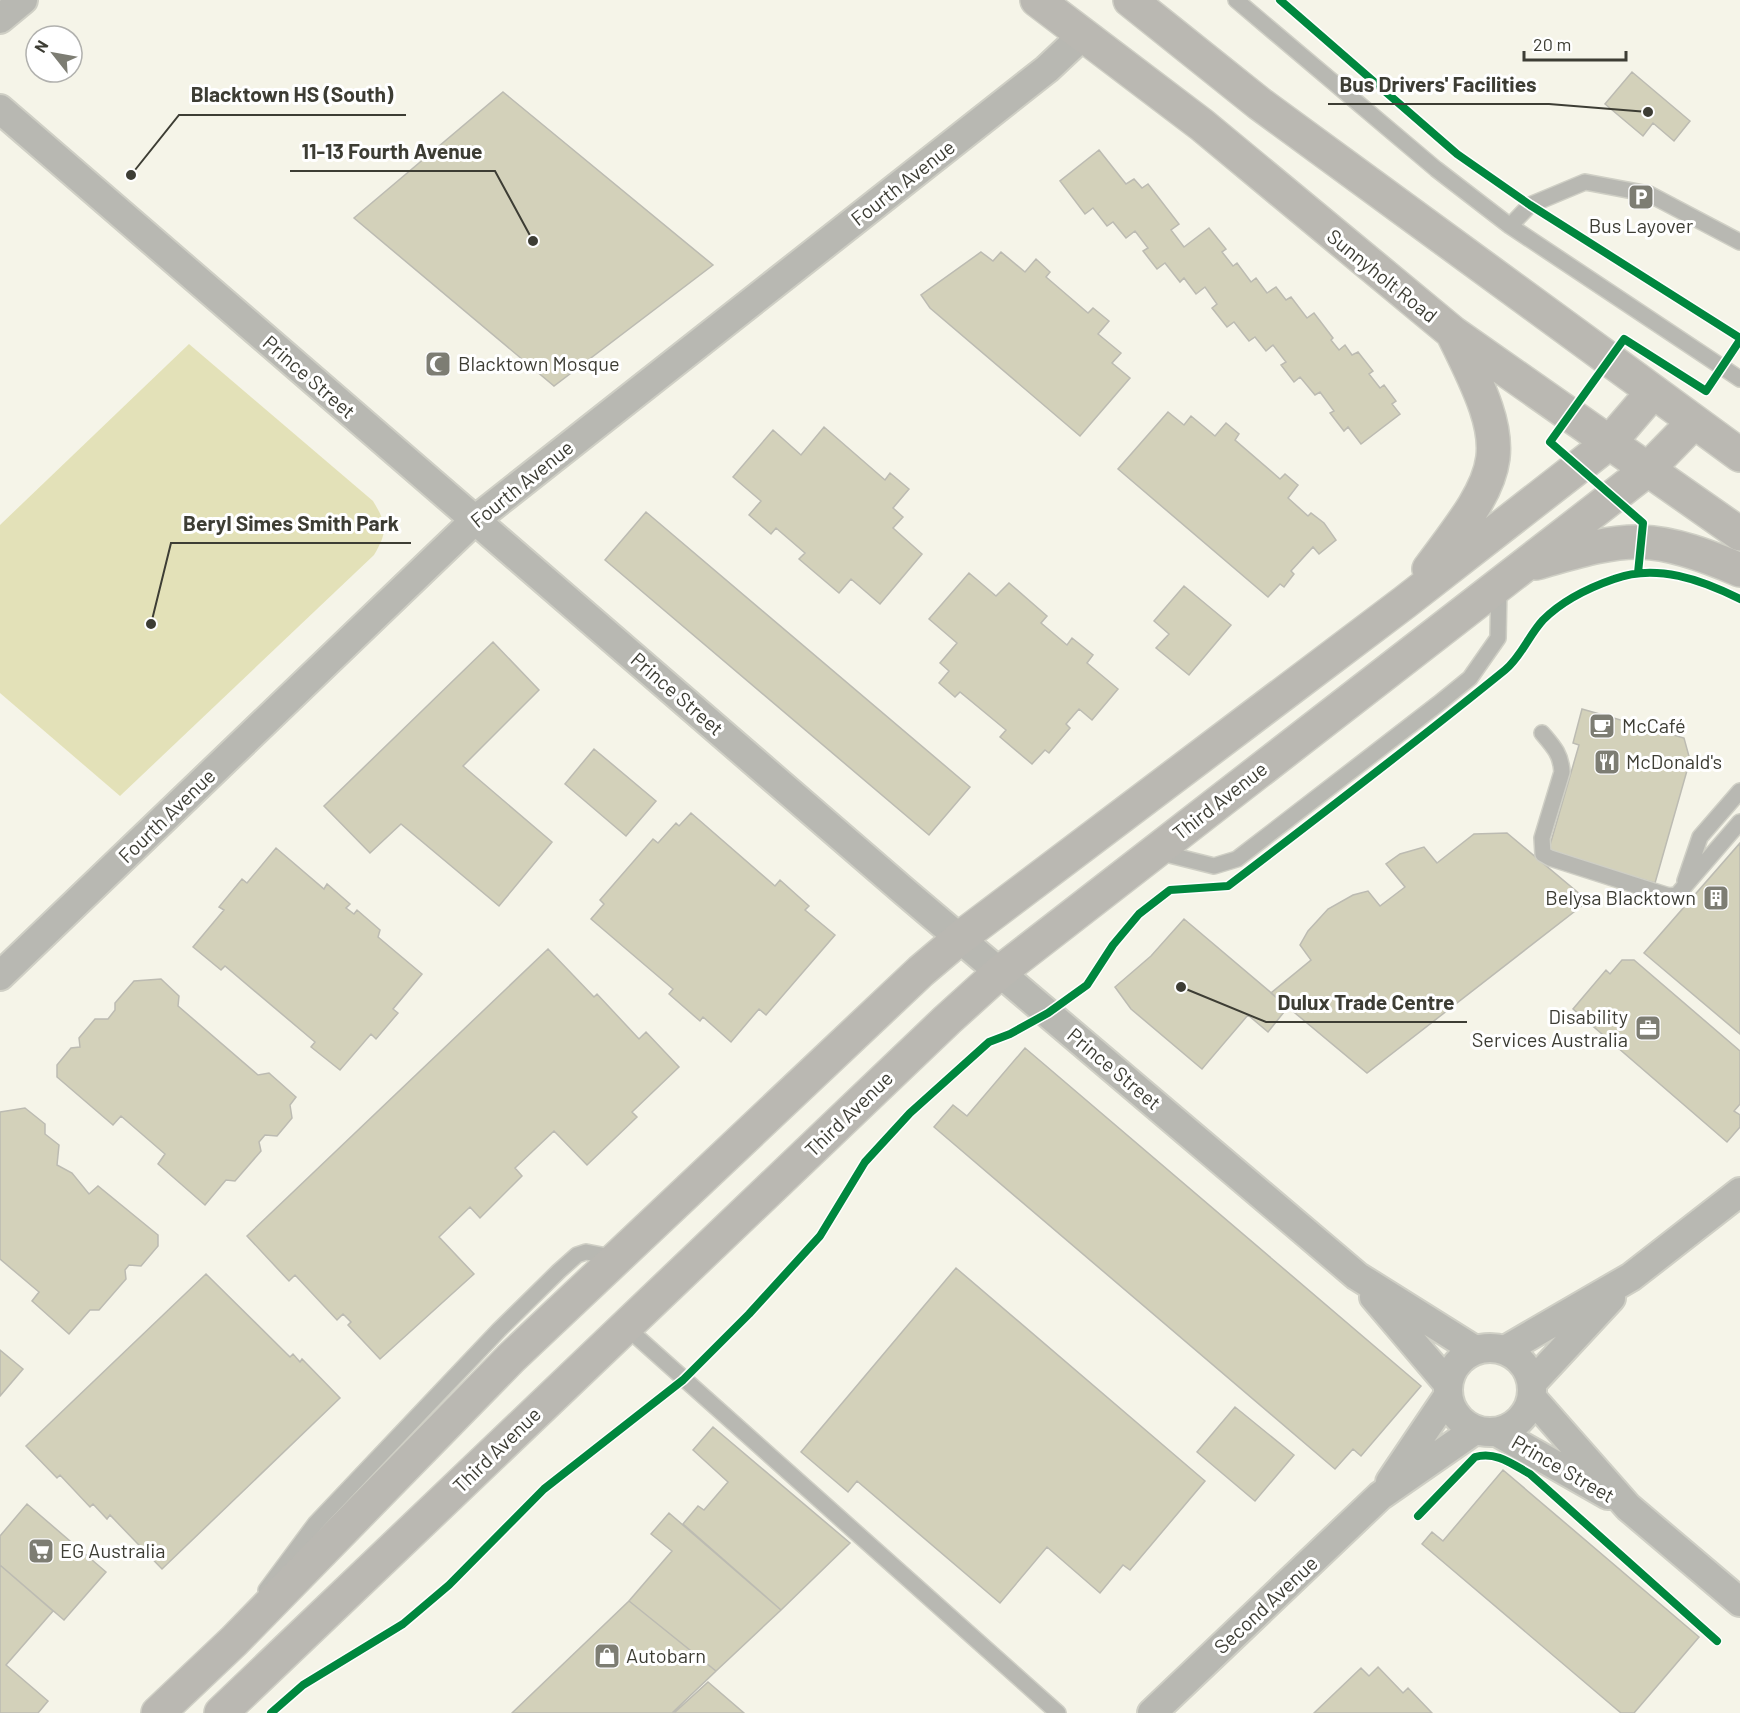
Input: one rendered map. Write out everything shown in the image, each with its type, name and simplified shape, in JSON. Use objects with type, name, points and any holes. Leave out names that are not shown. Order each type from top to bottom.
[{"type":"main road","name":"Sunnyholt Road","points":[[1037,0],[1202,125],[1453,333],[1610,443],[1646,471],[1740,534]]},
{"type":"main road","points":[[1130,0],[1260,104],[1652,393],[1740,455]]},
{"type":"main road","points":[[1405,602],[1485,491],[1494,463],[1495,450],[1487,405],[1453,333]]},
{"type":"main road","points":[[158,1713],[234,1641],[412,1457],[617,1258],[907,984],[960,938],[1405,602],[1610,443],[1652,393]]},
{"type":"main road","name":"Third Avenue","points":[[221,1713],[1000,972],[1646,471],[1694,422]]},
{"type":"main road","name":"Third Avenue","points":[[1510,576],[1602,546],[1640,542],[1686,551],[1740,570]]},
{"type":"street","points":[[0,19],[23,0]]},
{"type":"street","name":"Fourth Avenue","points":[[0,976],[475,520],[1047,69],[1082,36]]},
{"type":"street","name":"Prince Street","points":[[0,109],[960,938],[1356,1276],[1475,1350]]},
{"type":"street","points":[[1505,1350],[1631,1277],[1740,1192]]},
{"type":"street","name":"Prince Street","points":[[1356,1276],[1448,1390]]},
{"type":"street","points":[[1532,1390],[1522,1363],[1505,1350],[1495,1348],[1475,1350],[1457,1364],[1448,1390],[1457,1416],[1486,1431],[1520,1420],[1532,1390],[1631,1277]]},
{"type":"street","name":"Second Avenue","points":[[1380,1496],[1448,1390]]},
{"type":"street","name":"Prince Street","points":[[1532,1390],[1628,1507],[1740,1602]]},
{"type":"street","name":"Prince Street","points":[[1486,1431],[1628,1507]]},
{"type":"street","name":"Second Avenue","points":[[1152,1713],[1380,1496],[1486,1431]]},
{"type":"lane","points":[[1236,0],[1436,169],[1510,226],[1740,379]]},
{"type":"lane","points":[[1510,226],[1530,205],[1585,182],[1649,194],[1740,242]]},
{"type":"lane","points":[[1155,852],[1214,866],[1238,859],[1429,711],[1470,678],[1498,638],[1510,576]]},
{"type":"lane","points":[[1542,733],[1558,752],[1562,772],[1542,838],[1543,854],[1550,858],[1669,896],[1677,895],[1740,822]]},
{"type":"lane","points":[[1684,886],[1700,837],[1740,791]]},
{"type":"lane","points":[[626,1327],[1058,1713]]},
{"type":"shaded area","points":[[189,344],[373,501],[381,516],[384,533],[374,555],[120,796],[0,693],[0,525]]},
{"type":"building","points":[[1632,72],[1690,121],[1674,141],[1653,123],[1643,136],[1605,104]]},
{"type":"building","points":[[503,92],[713,265],[554,386],[354,218]]},
{"type":"building","points":[[1099,150],[1126,184],[1134,179],[1142,188],[1148,184],[1179,224],[1171,230],[1184,247],[1209,228],[1226,249],[1222,252],[1233,266],[1237,263],[1251,282],[1256,278],[1267,293],[1276,287],[1286,300],[1291,297],[1307,318],[1314,313],[1339,350],[1345,345],[1352,355],[1358,352],[1373,371],[1369,374],[1380,388],[1384,385],[1396,401],[1392,404],[1400,414],[1361,444],[1348,427],[1344,431],[1330,413],[1334,411],[1320,392],[1315,395],[1300,377],[1294,382],[1281,365],[1286,362],[1273,345],[1266,351],[1255,337],[1249,341],[1234,322],[1227,327],[1212,308],[1217,304],[1205,287],[1196,294],[1184,278],[1180,282],[1165,263],[1157,269],[1143,251],[1148,248],[1135,231],[1126,238],[1113,222],[1107,226],[1093,208],[1085,214],[1060,181]]},
{"type":"building","points":[[981,252],[993,261],[1001,252],[1025,272],[1036,259],[1050,272],[1046,277],[1088,313],[1093,308],[1109,321],[1098,334],[1121,353],[1112,363],[1130,378],[1080,436],[930,308],[921,295]]},
{"type":"building","points":[[1168,412],[1184,425],[1191,416],[1215,436],[1226,423],[1239,434],[1235,440],[1280,479],[1285,474],[1298,485],[1288,498],[1308,516],[1311,513],[1324,523],[1336,540],[1319,554],[1313,547],[1291,571],[1294,574],[1284,587],[1280,584],[1268,597],[1118,469]]},
{"type":"building","points":[[824,427],[885,480],[890,473],[909,489],[893,508],[903,517],[893,528],[922,554],[880,604],[851,579],[839,593],[799,559],[805,553],[776,528],[771,534],[749,515],[761,501],[733,477],[773,430],[801,455]]},
{"type":"building","points":[[646,512],[970,787],[929,835],[605,560]]},
{"type":"building","points":[[969,573],[996,596],[1009,583],[1047,616],[1041,623],[1067,645],[1072,638],[1093,655],[1087,663],[1118,689],[1092,720],[1079,709],[1066,724],[1070,728],[1049,753],[1045,750],[1032,764],[1000,737],[1006,730],[960,692],[955,697],[939,683],[949,671],[940,663],[957,643],[929,619]]},
{"type":"building","points":[[1184,586],[1231,625],[1189,675],[1156,648],[1169,634],[1154,621]]},
{"type":"building","points":[[493,642],[539,690],[463,766],[552,842],[499,906],[401,824],[370,853],[324,806]]},
{"type":"building","points":[[1582,709],[1684,738],[1690,760],[1655,883],[1548,852],[1579,745],[1573,743]]},
{"type":"building","points":[[594,749],[656,801],[626,836],[565,784]]},
{"type":"building","points":[[691,813],[775,886],[780,880],[809,906],[805,910],[835,935],[766,1015],[759,1009],[731,1042],[703,1017],[700,1021],[669,994],[673,989],[591,919],[604,904],[600,900],[653,839],[658,843],[676,823],[679,826]]},
{"type":"building","points":[[1507,833],[1588,901],[1367,1073],[1271,993],[1311,960],[1300,945],[1308,931],[1328,909],[1353,895],[1368,891],[1380,906],[1405,887],[1386,864],[1400,854],[1424,847],[1437,863],[1474,834]]},
{"type":"building","name":"Belysa Blacktown","points":[[1740,843],[1740,1034],[1644,953]]},
{"type":"building","points":[[276,848],[324,889],[327,884],[350,904],[346,908],[354,914],[357,910],[380,930],[378,937],[422,974],[393,1009],[398,1013],[376,1039],[371,1034],[340,1070],[311,1047],[315,1042],[225,966],[221,970],[193,947],[224,910],[219,907],[242,879],[247,883]]},
{"type":"building","points":[[1184,919],[1288,1007],[1268,1032],[1248,1015],[1202,1069],[1131,1009],[1115,987],[1151,956]]},
{"type":"building","points":[[548,949],[594,997],[597,994],[639,1039],[646,1032],[679,1067],[632,1112],[637,1117],[587,1165],[554,1131],[515,1168],[522,1176],[480,1218],[470,1207],[439,1237],[474,1274],[380,1359],[348,1325],[351,1322],[343,1314],[337,1320],[295,1275],[289,1281],[247,1236]]},
{"type":"building","points":[[1622,960],[1634,960],[1740,1051],[1740,1104],[1734,1111],[1740,1115],[1740,1127],[1727,1142],[1573,1009],[1606,970],[1610,974]]},
{"type":"building","points":[[161,979],[179,996],[178,1006],[258,1075],[269,1073],[296,1097],[290,1105],[292,1118],[277,1136],[265,1135],[259,1142],[261,1151],[235,1181],[226,1180],[205,1205],[158,1164],[165,1154],[121,1116],[113,1125],[57,1077],[57,1065],[71,1048],[80,1047],[79,1038],[95,1019],[108,1019],[115,1010],[115,1003],[134,981]]},
{"type":"building","points":[[1025,1048],[1421,1386],[1361,1456],[1353,1449],[1335,1469],[934,1127],[953,1105],[967,1116]]},
{"type":"building","points":[[25,1108],[45,1124],[45,1134],[59,1145],[57,1165],[72,1173],[89,1194],[98,1186],[158,1235],[158,1246],[141,1266],[129,1265],[125,1270],[126,1279],[99,1310],[90,1310],[69,1334],[32,1301],[39,1292],[0,1259],[0,1112]]},
{"type":"building","points":[[956,1268],[1205,1481],[1130,1570],[1123,1565],[1100,1593],[1047,1547],[1000,1603],[857,1481],[848,1492],[801,1452]]},
{"type":"building","points":[[206,1274],[290,1357],[293,1354],[300,1362],[302,1359],[340,1398],[162,1569],[110,1515],[107,1519],[93,1504],[90,1507],[60,1475],[57,1478],[26,1446]]},
{"type":"building","points":[[0,1350],[23,1369],[0,1396]]},
{"type":"building","points":[[1235,1407],[1294,1455],[1255,1501],[1197,1452]]},
{"type":"building","points":[[713,1427],[850,1543],[781,1610],[683,1524],[698,1506],[704,1510],[728,1482],[693,1450]]},
{"type":"building","points":[[1503,1470],[1699,1637],[1634,1713],[1621,1713],[1422,1544],[1432,1532],[1443,1541]]},
{"type":"building","name":"EG Australia","points":[[27,1504],[106,1572],[64,1620],[0,1565],[0,1536]]},
{"type":"building","points":[[669,1513],[781,1610],[716,1671],[629,1601],[672,1551],[651,1534]]},
{"type":"building","points":[[0,1565],[53,1611],[6,1665],[48,1701],[38,1713],[0,1713]]},
{"type":"building","points":[[629,1601],[716,1671],[672,1713],[512,1713]]},
{"type":"building","points":[[1378,1667],[1403,1693],[1408,1688],[1432,1713],[1314,1713],[1361,1668],[1369,1676]]},
{"type":"building","points":[[708,1682],[744,1713],[674,1713]]},
{"type":"cycle path","points":[[1280,0],[1457,154],[1530,205],[1740,338]]},
{"type":"cycle path","points":[[1638,573],[1643,523],[1550,442],[1624,339],[1706,391],[1740,340]]},
{"type":"cycle path","points":[[271,1713],[303,1685],[403,1624],[449,1585],[544,1489],[683,1380],[749,1314],[820,1236],[865,1162],[910,1113],[989,1042],[1010,1034],[1048,1013],[1087,985],[1113,945],[1139,914],[1170,890],[1228,886],[1505,670],[1516,659],[1543,620],[1559,606],[1585,591],[1630,574],[1662,573],[1695,580],[1740,599]]},
{"type":"cycle path","points":[[1418,1516],[1475,1457],[1497,1457],[1530,1474],[1717,1641]]},
{"type":"place","name":"Bus Drivers' Facilities","points":[[1648,112]]},
{"type":"place","name":"Blacktown HS (South)","points":[[131,175]]},
{"type":"place","name":"Bus Layover","points":[[1641,197]]},
{"type":"place","name":"11-13 Fourth Avenue","points":[[533,241]]},
{"type":"place","name":"Blacktown Mosque","points":[[438,364]]},
{"type":"place","name":"Beryl Simes Smith Park","points":[[151,624]]},
{"type":"place","name":"McCafé","points":[[1602,726]]},
{"type":"place","name":"McDonald's","points":[[1607,762]]},
{"type":"place","name":"Belysa Blacktown","points":[[1716,898]]},
{"type":"place","name":"Dulux Trade Centre","points":[[1181,987]]},
{"type":"place","name":"Disability Services Australia","points":[[1648,1028]]},
{"type":"place","name":"EG Australia","points":[[41,1551]]},
{"type":"place","name":"Autobarn","points":[[607,1656]]}]
